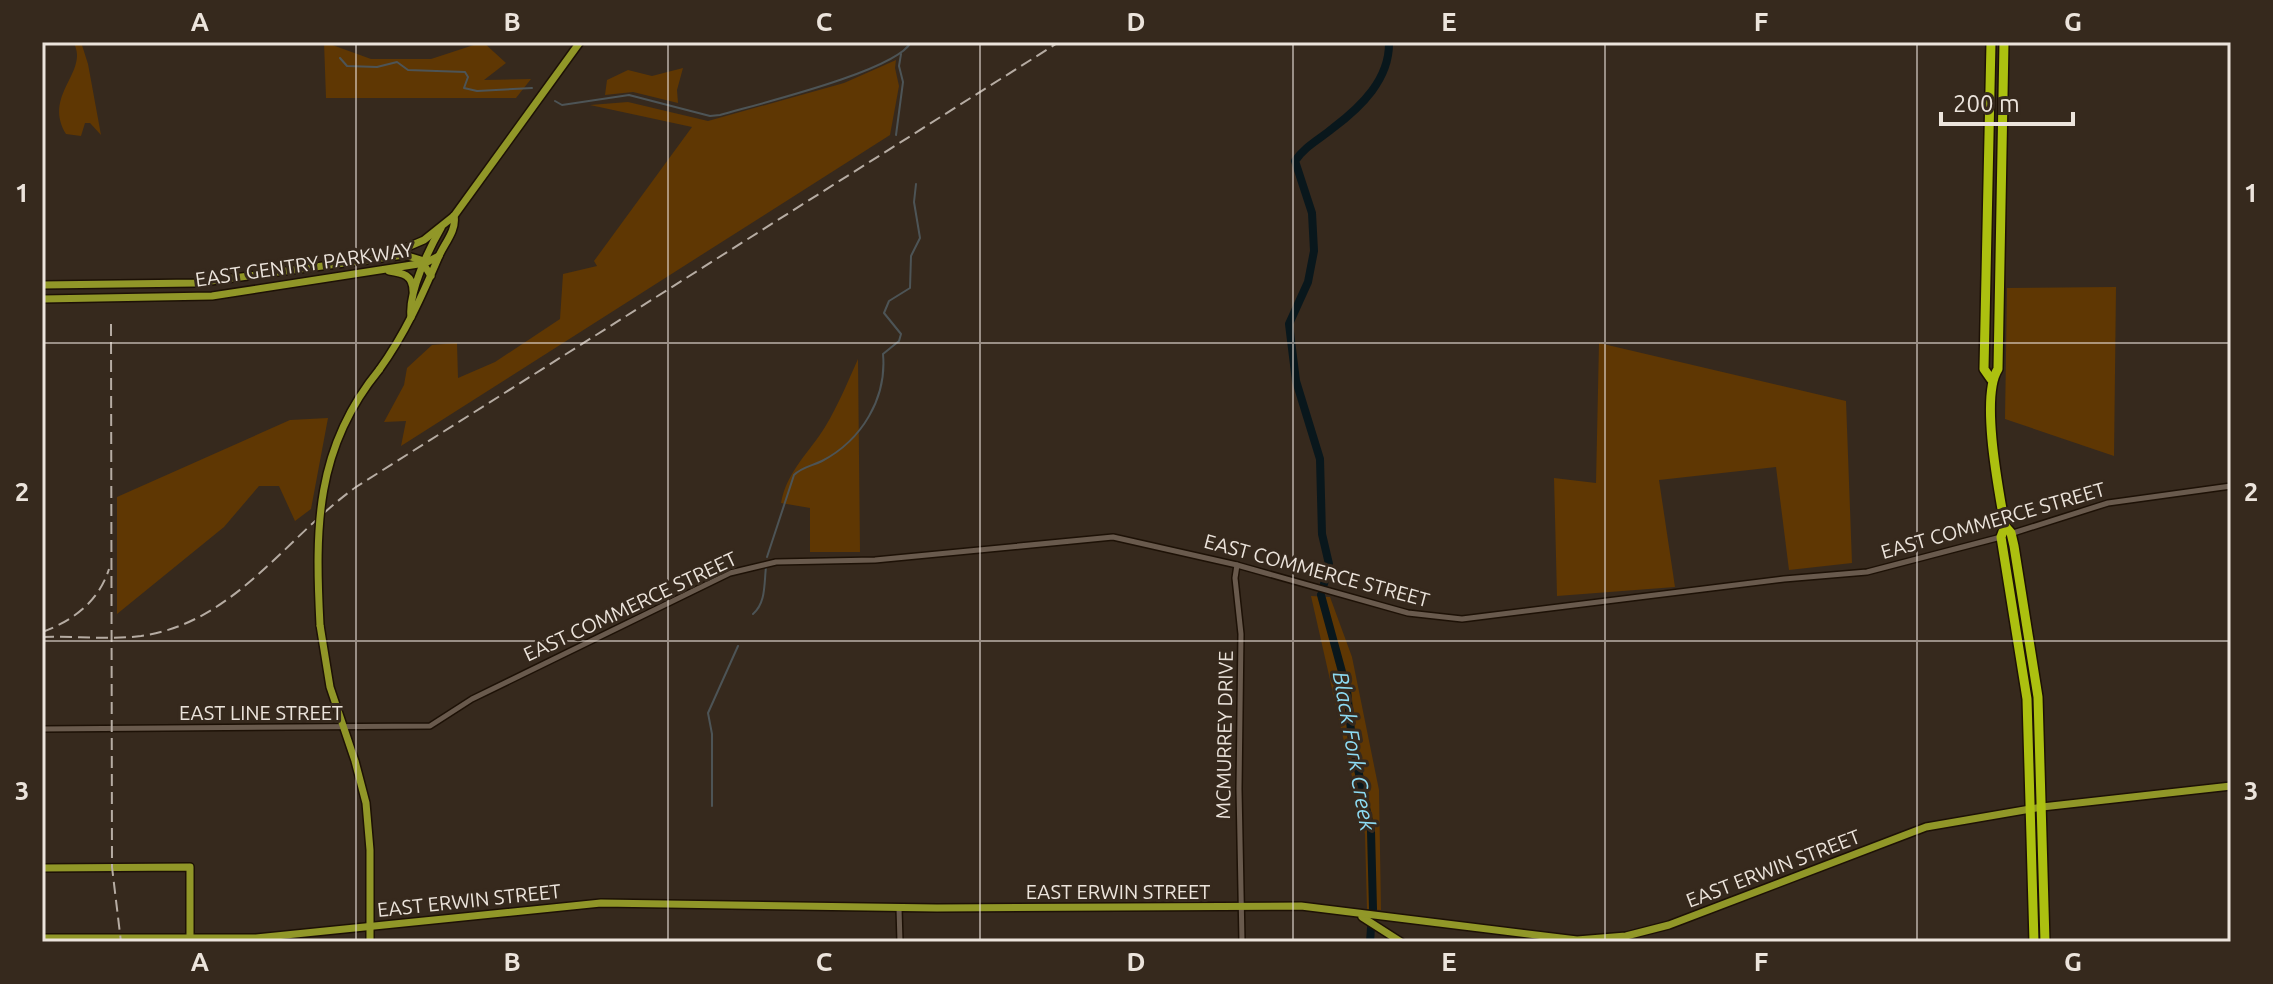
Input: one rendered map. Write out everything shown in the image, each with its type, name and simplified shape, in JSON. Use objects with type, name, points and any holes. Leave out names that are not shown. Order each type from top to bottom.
[{"type":"highway","points":[[1991,42],[1984,369],[1991,379],[1992,439],[2006,532],[2029,628],[2038,697],[2034,942]]},
{"type":"highway","points":[[1991,379],[1998,369],[2004,42]]},
{"type":"highway","points":[[1991,59],[2004,59]]},
{"type":"highway","points":[[1987,227],[2000,227]]},
{"type":"highway","points":[[2036,808],[2045,942]]},
{"type":"main road","name":"EAST GENTRY PARKWAY","points":[[387,256],[421,242],[454,216],[580,42]]},
{"type":"main road","name":"EAST GENTRY PARKWAY","points":[[370,942],[370,850],[366,803],[328,679],[320,625],[319,520],[325,474],[347,416],[419,307],[439,256],[456,224],[454,216]]},
{"type":"main road","points":[[411,317],[410,306],[425,263],[445,223]]},
{"type":"main road","name":"EAST GENTRY PARKWAY","points":[[42,285],[205,282],[387,256],[412,255],[425,263]]},
{"type":"main road","points":[[425,263],[439,256]]},
{"type":"main road","name":"EAST GENTRY PARKWAY","points":[[42,299],[212,296],[425,263]]},
{"type":"main road","points":[[425,263],[431,276]]},
{"type":"main road","points":[[379,270],[407,275],[413,284],[413,297]]},
{"type":"main road","name":"EAST ERWIN STREET","points":[[42,938],[277,936],[601,903],[899,908],[1301,906],[1590,940],[1626,936],[1680,921],[1940,824],[2036,808],[2231,786]]},
{"type":"main road","points":[[42,868],[190,867],[190,938]]},
{"type":"main road","points":[[1349,912],[1368,919],[1401,942]]},
{"type":"main road","points":[[1393,935],[1391,926],[1397,918]]},
{"type":"street","name":"EAST COMMERCE STREET","points":[[472,699],[730,573],[761,564],[875,560],[1113,537],[1237,565],[1401,611],[1462,619],[1784,579],[1867,572],[2098,505],[2231,486]]},
{"type":"street","name":"MCMURREY DRIVE","points":[[1237,565],[1235,582],[1241,634],[1239,789],[1242,942]]},
{"type":"street","name":"EAST LINE STREET","points":[[42,729],[430,726],[472,699]]},
{"type":"street","points":[[899,908],[900,942]]},
{"type":"shaded area","points":[[74,42],[81,42],[88,64],[101,135],[90,123],[85,123],[81,136],[66,134],[61,122],[61,101],[76,64]]},
{"type":"shaded area","points":[[324,42],[371,59],[431,59],[483,42],[506,63],[484,80],[531,79],[516,98],[326,98]]},
{"type":"shaded area","points":[[896,60],[899,86],[890,135],[401,446],[406,421],[384,422],[404,385],[407,368],[432,345],[457,343],[458,378],[495,362],[560,319],[563,274],[597,266],[594,261],[692,127],[590,105],[628,102],[708,121],[844,83]]},
{"type":"shaded area","points":[[683,68],[677,90],[678,103],[633,92],[605,95],[607,80],[628,70],[652,76]]},
{"type":"shaded area","points":[[2116,287],[2114,456],[2005,419],[2007,288]]},
{"type":"shaded area","points":[[1599,343],[1846,401],[1852,563],[1789,570],[1776,467],[1659,480],[1675,587],[1557,596],[1554,478],[1596,483]]},
{"type":"shaded area","points":[[858,359],[860,552],[810,552],[810,508],[781,503],[788,481],[830,419]]},
{"type":"shaded area","points":[[328,418],[311,509],[295,521],[279,486],[259,486],[224,527],[117,614],[117,497],[290,420]]},
{"type":"shaded area","points":[[1311,596],[1330,597],[1352,657],[1379,790],[1381,910],[1367,909],[1365,834]]},
{"type":"waterway","points":[[555,101],[562,105],[629,95],[710,116],[720,115],[853,75],[900,53],[911,42]]},
{"type":"waterway","name":"Black Fork Creek","points":[[1324,584],[1329,564],[1322,534],[1320,459],[1296,381],[1289,324],[1308,282],[1314,251],[1312,213],[1295,161],[1354,111],[1372,91],[1385,68],[1389,42]]},
{"type":"waterway","points":[[896,135],[903,82],[899,66],[901,54]]},
{"type":"waterway","points":[[340,58],[347,66],[377,67],[397,62],[408,70],[465,72],[468,77],[464,88],[477,91],[532,88]]},
{"type":"waterway","points":[[767,557],[794,475],[822,461],[849,442],[860,430],[876,402],[881,386],[883,354],[899,341],[901,334],[884,313],[889,301],[910,288],[911,256],[920,238],[914,202],[916,184]]},
{"type":"waterway","points":[[753,614],[762,599],[766,567]]},
{"type":"waterway","name":"Black Fork Creek","points":[[1321,595],[1347,690],[1352,741],[1371,831],[1373,909]]},
{"type":"waterway","points":[[712,806],[712,734],[708,713],[738,646]]},
{"type":"waterway","name":"Black Fork Creek","points":[[1370,942],[1371,928]]},
{"type":"railway","points":[[42,637],[141,636],[174,628],[204,614],[257,576],[356,487],[1059,42]]},
{"type":"railway","points":[[111,324],[112,867],[121,942]]},
{"type":"railway","points":[[42,632],[74,616],[92,600],[109,569]]}]
